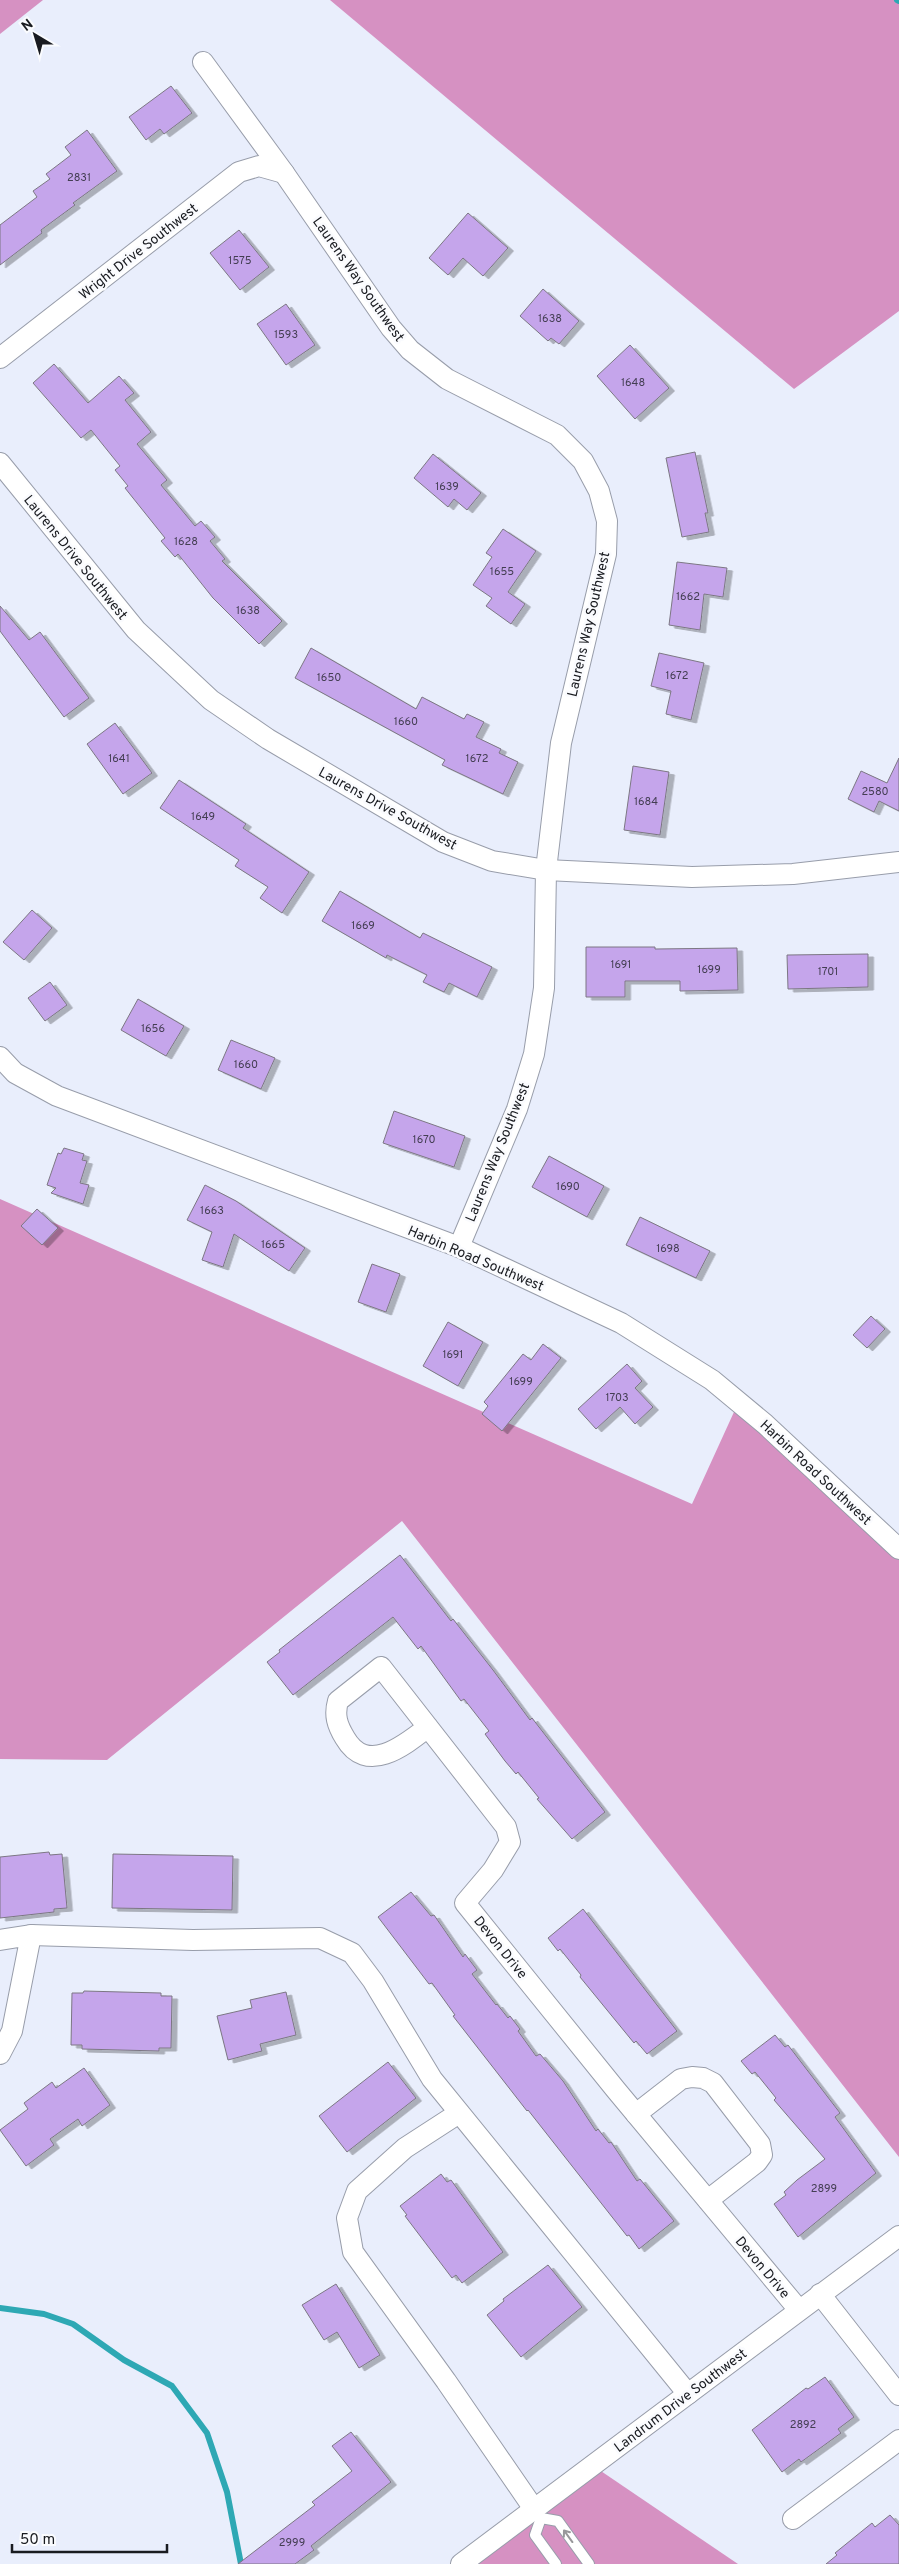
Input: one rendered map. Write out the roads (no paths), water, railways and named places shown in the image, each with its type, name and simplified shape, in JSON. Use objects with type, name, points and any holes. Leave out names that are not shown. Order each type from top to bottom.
[{"type":"street","name":"Laurens Way Southwest","points":[[203,62],[284,173],[391,328],[410,350],[447,379],[557,435],[583,461],[599,491],[606,521],[606,554],[561,743],[546,870],[544,988],[534,1054],[517,1109],[459,1247]]},
{"type":"street","name":"Wright Drive Southwest","points":[[0,358],[239,172],[259,166],[284,173]]},
{"type":"street","name":"Laurens Drive Southwest","points":[[0,464],[136,630],[211,700],[268,739],[443,842],[492,861],[546,870],[692,877],[793,874],[899,862]]},
{"type":"street","name":"Harbin Road Southwest","points":[[0,1057],[15,1073],[57,1096],[459,1247],[621,1323],[712,1380],[764,1424],[899,1549]]},
{"type":"street","name":"Devon Drive","points":[[428,1727],[388,1753],[370,1756],[358,1752],[348,1744],[337,1725],[336,1710],[338,1700],[381,1667],[428,1727],[506,1827],[510,1842],[493,1870],[465,1903],[636,2114],[799,2310]]},
{"type":"street","points":[[0,2054],[12,2031],[31,1935]]},
{"type":"street","points":[[0,1940],[31,1935],[193,1940],[320,1938],[352,1953],[373,1981],[432,2079],[688,2394]]},
{"type":"street","points":[[636,2114],[681,2079],[692,2077],[713,2083],[760,2144],[762,2155],[757,2162],[708,2200]]},
{"type":"street","points":[[459,2113],[404,2148],[357,2192],[347,2218],[353,2252],[446,2381],[537,2514]]},
{"type":"street","name":"Landrum Drive Southwest","points":[[461,2564],[537,2514],[688,2394],[899,2236]]},
{"type":"street","points":[[820,2294],[899,2395]]},
{"type":"street","points":[[793,2519],[899,2440]]},
{"type":"lane","points":[[556,2564],[535,2535],[537,2514],[558,2521],[589,2564]]},
{"type":"waterway","points":[[0,2308],[44,2314],[73,2324],[124,2360],[172,2386],[207,2433],[227,2492],[241,2564]]}]
